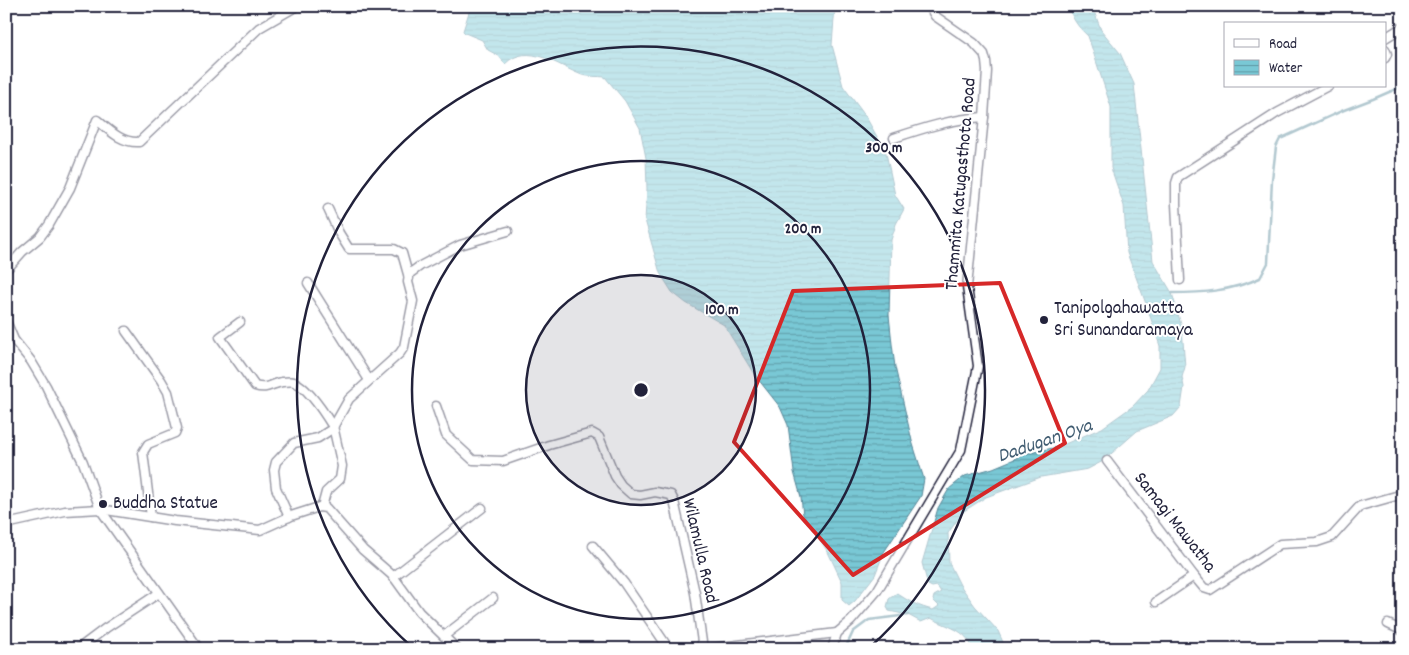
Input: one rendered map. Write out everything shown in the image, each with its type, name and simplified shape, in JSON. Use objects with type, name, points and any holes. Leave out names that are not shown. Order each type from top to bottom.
[{"type":"street","points":[[6,270],[22,252],[40,237],[62,204],[81,163],[97,120],[115,135],[130,142],[139,142],[259,28],[297,6]]},
{"type":"street","name":"Thammita Katugasthota Road","points":[[836,633],[851,621],[877,591],[961,450],[978,366],[967,287],[988,71],[984,54],[974,43],[935,16],[929,6]]},
{"type":"street","points":[[1386,37],[1403,27]]},
{"type":"street","points":[[1180,280],[1176,204],[1176,183],[1178,177],[1277,113],[1324,88]]},
{"type":"street","points":[[894,138],[940,123],[963,118],[984,117]]},
{"type":"street","points":[[289,517],[276,488],[274,470],[276,462],[294,443],[318,438],[333,427],[349,399],[400,353],[404,347],[414,301],[402,253],[394,248],[349,249],[328,209]]},
{"type":"street","points":[[408,278],[409,274],[420,266],[460,245],[508,231]]},
{"type":"street","points":[[308,283],[369,380]]},
{"type":"street","points":[[6,321],[14,340],[31,361],[46,386],[83,462],[100,509],[196,647]]},
{"type":"street","points":[[240,322],[220,337],[255,386],[262,388],[280,382],[292,381],[303,388],[333,427],[342,466],[340,479],[326,492],[322,507]]},
{"type":"street","points":[[126,331],[162,380],[168,392],[177,428],[175,433],[148,444],[143,452],[144,473],[151,517]]},
{"type":"street","name":"Wilamulla Road","points":[[436,406],[446,434],[473,460],[503,461],[592,433],[599,437],[615,476],[631,494],[640,495],[655,492],[671,495],[690,571],[703,649]]},
{"type":"street","name":"Samagi Mawatha","points":[[1107,462],[1194,576],[1204,588],[1210,590],[1280,544],[1317,542],[1332,537],[1360,506],[1403,494]]},
{"type":"street","points":[[6,524],[66,510],[100,509],[260,530],[289,517],[319,507],[326,508],[363,550],[393,577],[420,612],[458,649]]},
{"type":"street","points":[[393,577],[482,508]]},
{"type":"street","points":[[593,546],[624,583],[669,649]]},
{"type":"street","points":[[1156,602],[1194,576]]},
{"type":"street","points":[[78,649],[159,593]]},
{"type":"street","points":[[444,636],[493,598]]},
{"type":"street","points":[[1388,624],[1403,631]]},
{"type":"street","points":[[703,649],[836,633],[832,649]]},
{"type":"highlighted area","points":[[1000,283],[1065,443],[853,575],[734,442],[793,291]]},
{"type":"water","points":[[471,6],[835,6],[832,45],[843,86],[866,117],[886,153],[895,195],[904,209],[896,224],[891,240],[889,315],[895,367],[912,441],[924,479],[921,496],[884,552],[875,575],[849,606],[842,600],[842,582],[828,552],[803,515],[801,497],[794,472],[788,425],[780,407],[754,374],[724,325],[686,303],[672,292],[660,273],[645,220],[646,158],[640,128],[625,101],[605,77],[582,75],[543,57],[523,55],[505,64],[499,56],[488,50],[482,40],[463,31]]},
{"type":"water","points":[[1069,6],[1092,6],[1101,30],[1120,53],[1134,84],[1153,261],[1172,293],[1182,328],[1185,367],[1182,377],[1184,387],[1181,407],[1173,416],[1137,431],[1103,461],[1088,469],[1041,477],[986,497],[964,511],[948,533],[949,563],[960,585],[975,606],[998,631],[1006,649],[973,649],[966,637],[949,626],[931,618],[921,622],[908,615],[889,611],[887,607],[889,599],[897,593],[909,601],[928,609],[933,610],[939,606],[933,600],[934,596],[941,592],[937,586],[932,587],[928,585],[922,563],[938,508],[949,489],[965,476],[993,468],[1029,453],[1058,447],[1102,428],[1133,406],[1148,390],[1160,368],[1160,346],[1127,253],[1124,206],[1111,168],[1111,107],[1088,36],[1076,22]]},
{"type":"waterway","points":[[1172,293],[1217,290],[1238,286],[1260,278],[1268,263],[1272,180],[1276,147],[1280,139],[1403,86]]},
{"type":"waterway","points":[[845,649],[853,632],[869,620],[908,615]]},
{"type":"place","name":"Tanipolgahawatta Sri Sunandaramaya","points":[[1044,320]]},
{"type":"place","name":"Buddha Statue","points":[[103,504]]},
{"type":"water label","name":"Dadugan Oya","points":[[1045,442]]}]
